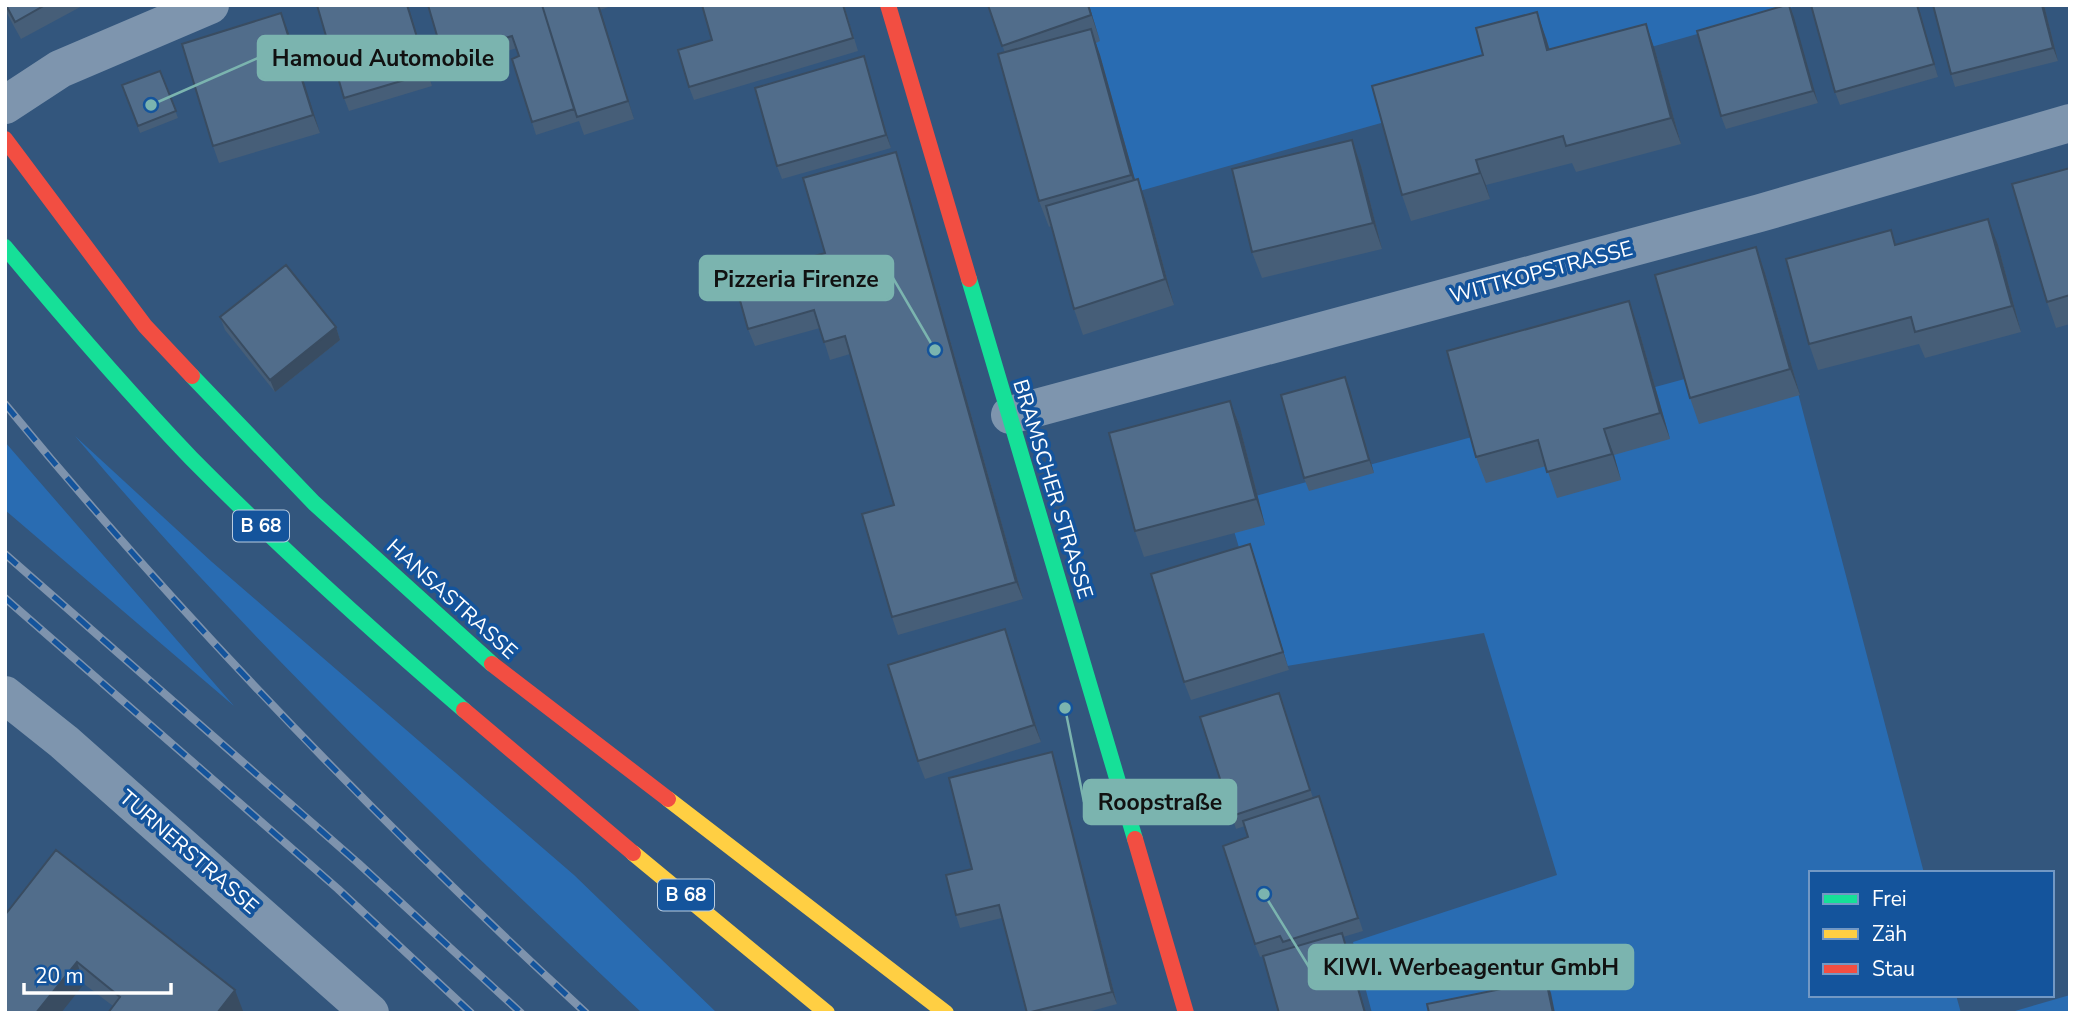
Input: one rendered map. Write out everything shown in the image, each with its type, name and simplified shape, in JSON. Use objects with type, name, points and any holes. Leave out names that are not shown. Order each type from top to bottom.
[{"type":"main road","name":"BRAMSCHER STRASSE","points":[[888,5],[1186,1013]]},
{"type":"main road","name":"HANSASTRASSE","points":[[5,139],[145,326],[314,503],[495,667],[946,1013]]},
{"type":"main road","name":"B 68","points":[[5,247],[62,319],[228,496],[420,671],[827,1013]]},
{"type":"main road","name":"BRAMSCHER STRASSE","points":[[1176,1013],[1178,985]]},
{"type":"street","points":[[5,105],[60,69],[210,5]]},
{"type":"street","name":"WITTKOPSTRASSE","points":[[1010,415],[1760,213],[2070,123]]},
{"type":"street","name":"TURNERSTRASSE","points":[[5,695],[64,742],[370,1013]]},
{"type":"shaded area","points":[[1074,5],[1800,5],[1129,194]]},
{"type":"shaded area","points":[[1787,351],[1923,871],[1809,871],[1809,997],[1957,997],[1961,1013],[1372,1013],[1353,942],[1557,875],[1484,633],[1275,668],[1226,504]]},
{"type":"shaded area","points":[[75,436],[212,562],[574,875],[717,1013],[642,1013],[495,874],[279,660],[209,587]]},
{"type":"shaded area","points":[[5,442],[234,706],[5,510]]},
{"type":"shaded area","points":[[2070,995],[2070,1013],[2015,1011]]},
{"type":"building","points":[[6,5],[45,5],[15,22]]},
{"type":"building","points":[[317,5],[407,5],[428,73],[344,98]]},
{"type":"building","points":[[428,5],[542,5],[574,109],[532,122],[512,59],[519,56],[512,36],[443,56]]},
{"type":"building","points":[[542,5],[598,5],[628,101],[577,117]]},
{"type":"building","points":[[702,5],[843,5],[853,38],[689,87],[678,50],[712,40]]},
{"type":"building","points":[[988,5],[1088,5],[1091,15],[1002,46]]},
{"type":"building","points":[[1789,5],[1813,91],[1721,116],[1697,31]]},
{"type":"building","points":[[1811,5],[1917,5],[1934,64],[1835,92]]},
{"type":"building","points":[[1933,5],[2042,5],[2053,48],[1951,74]]},
{"type":"building","points":[[1537,12],[1547,50],[1646,24],[1671,118],[1566,146],[1563,136],[1476,160],[1480,173],[1402,195],[1372,86],[1483,55],[1476,28]]},
{"type":"building","points":[[281,13],[313,115],[213,146],[182,44]]},
{"type":"building","points":[[1091,29],[1131,175],[1039,201],[998,54]]},
{"type":"building","points":[[864,56],[886,135],[777,166],[755,88]]},
{"type":"building","points":[[160,71],[176,111],[138,126],[122,85]]},
{"type":"building","points":[[1352,140],[1373,223],[1252,252],[1232,169]]},
{"type":"building","points":[[896,152],[1016,582],[892,617],[862,514],[894,505],[845,336],[824,342],[814,310],[748,329],[734,279],[825,253],[803,178]]},
{"type":"building","points":[[2070,168],[2070,295],[2047,302],[2012,184]]},
{"type":"building","points":[[1138,179],[1165,279],[1074,309],[1046,206]]},
{"type":"building","points":[[1988,219],[2012,306],[1915,332],[1911,317],[1809,344],[1786,259],[1891,230],[1895,245]]},
{"type":"building","points":[[1756,247],[1790,369],[1690,398],[1655,275]]},
{"type":"building","points":[[286,265],[336,327],[270,380],[220,317]]},
{"type":"building","points":[[1629,301],[1660,413],[1604,429],[1612,454],[1547,472],[1538,440],[1476,457],[1447,351]]},
{"type":"building","points":[[1345,377],[1369,460],[1304,478],[1281,395]]},
{"type":"building","points":[[1230,401],[1256,499],[1135,531],[1109,433]]},
{"type":"building","points":[[1250,544],[1283,652],[1184,682],[1151,574]]},
{"type":"building","points":[[1005,629],[1034,725],[918,761],[888,665]]},
{"type":"building","points":[[1279,693],[1310,790],[1232,816],[1200,717]]},
{"type":"building","points":[[1052,752],[1112,992],[1027,1013],[999,905],[956,915],[946,875],[972,869],[949,778]]},
{"type":"building","points":[[1319,796],[1358,918],[1283,942],[1280,936],[1255,944],[1223,846],[1248,837],[1243,821]]},
{"type":"building","points":[[56,850],[235,990],[217,1013],[108,1013],[120,997],[77,962],[36,1013],[5,1013],[5,915]]},
{"type":"building","points":[[1342,933],[1365,1013],[1279,1013],[1263,956]]},
{"type":"building","points":[[1546,980],[1553,1013],[1429,1013],[1427,1004]]},
{"type":"railway","points":[[5,404],[142,564],[285,718],[433,868],[586,1013]]},
{"type":"railway","points":[[5,554],[358,863],[521,1013]]},
{"type":"railway","points":[[5,598],[338,889],[471,1013]]},
{"type":"traffic: fast","points":[[5,247],[96,354],[191,458],[325,587],[464,710]]},
{"type":"traffic: fast","points":[[969,279],[1135,839]]},
{"type":"traffic: fast","points":[[192,376],[314,503],[492,664]]},
{"type":"traffic: slow","points":[[668,799],[946,1013]]},
{"type":"traffic: slow","points":[[633,853],[827,1013]]},
{"type":"traffic: jam","points":[[888,5],[969,279]]},
{"type":"traffic: jam","points":[[5,139],[145,326],[192,376]]},
{"type":"traffic: jam","points":[[492,664],[668,799]]},
{"type":"traffic: jam","points":[[464,710],[633,853]]},
{"type":"traffic: jam","points":[[1135,839],[1186,1013]]},
{"type":"place","name":"Hamoud Automobile","points":[[151,105]]},
{"type":"place","name":"Pizzeria Firenze","points":[[935,350]]},
{"type":"place","name":"Roopstraße","points":[[1065,708]]},
{"type":"place","name":"KIWI. Werbeagentur GmbH","points":[[1264,894]]}]
